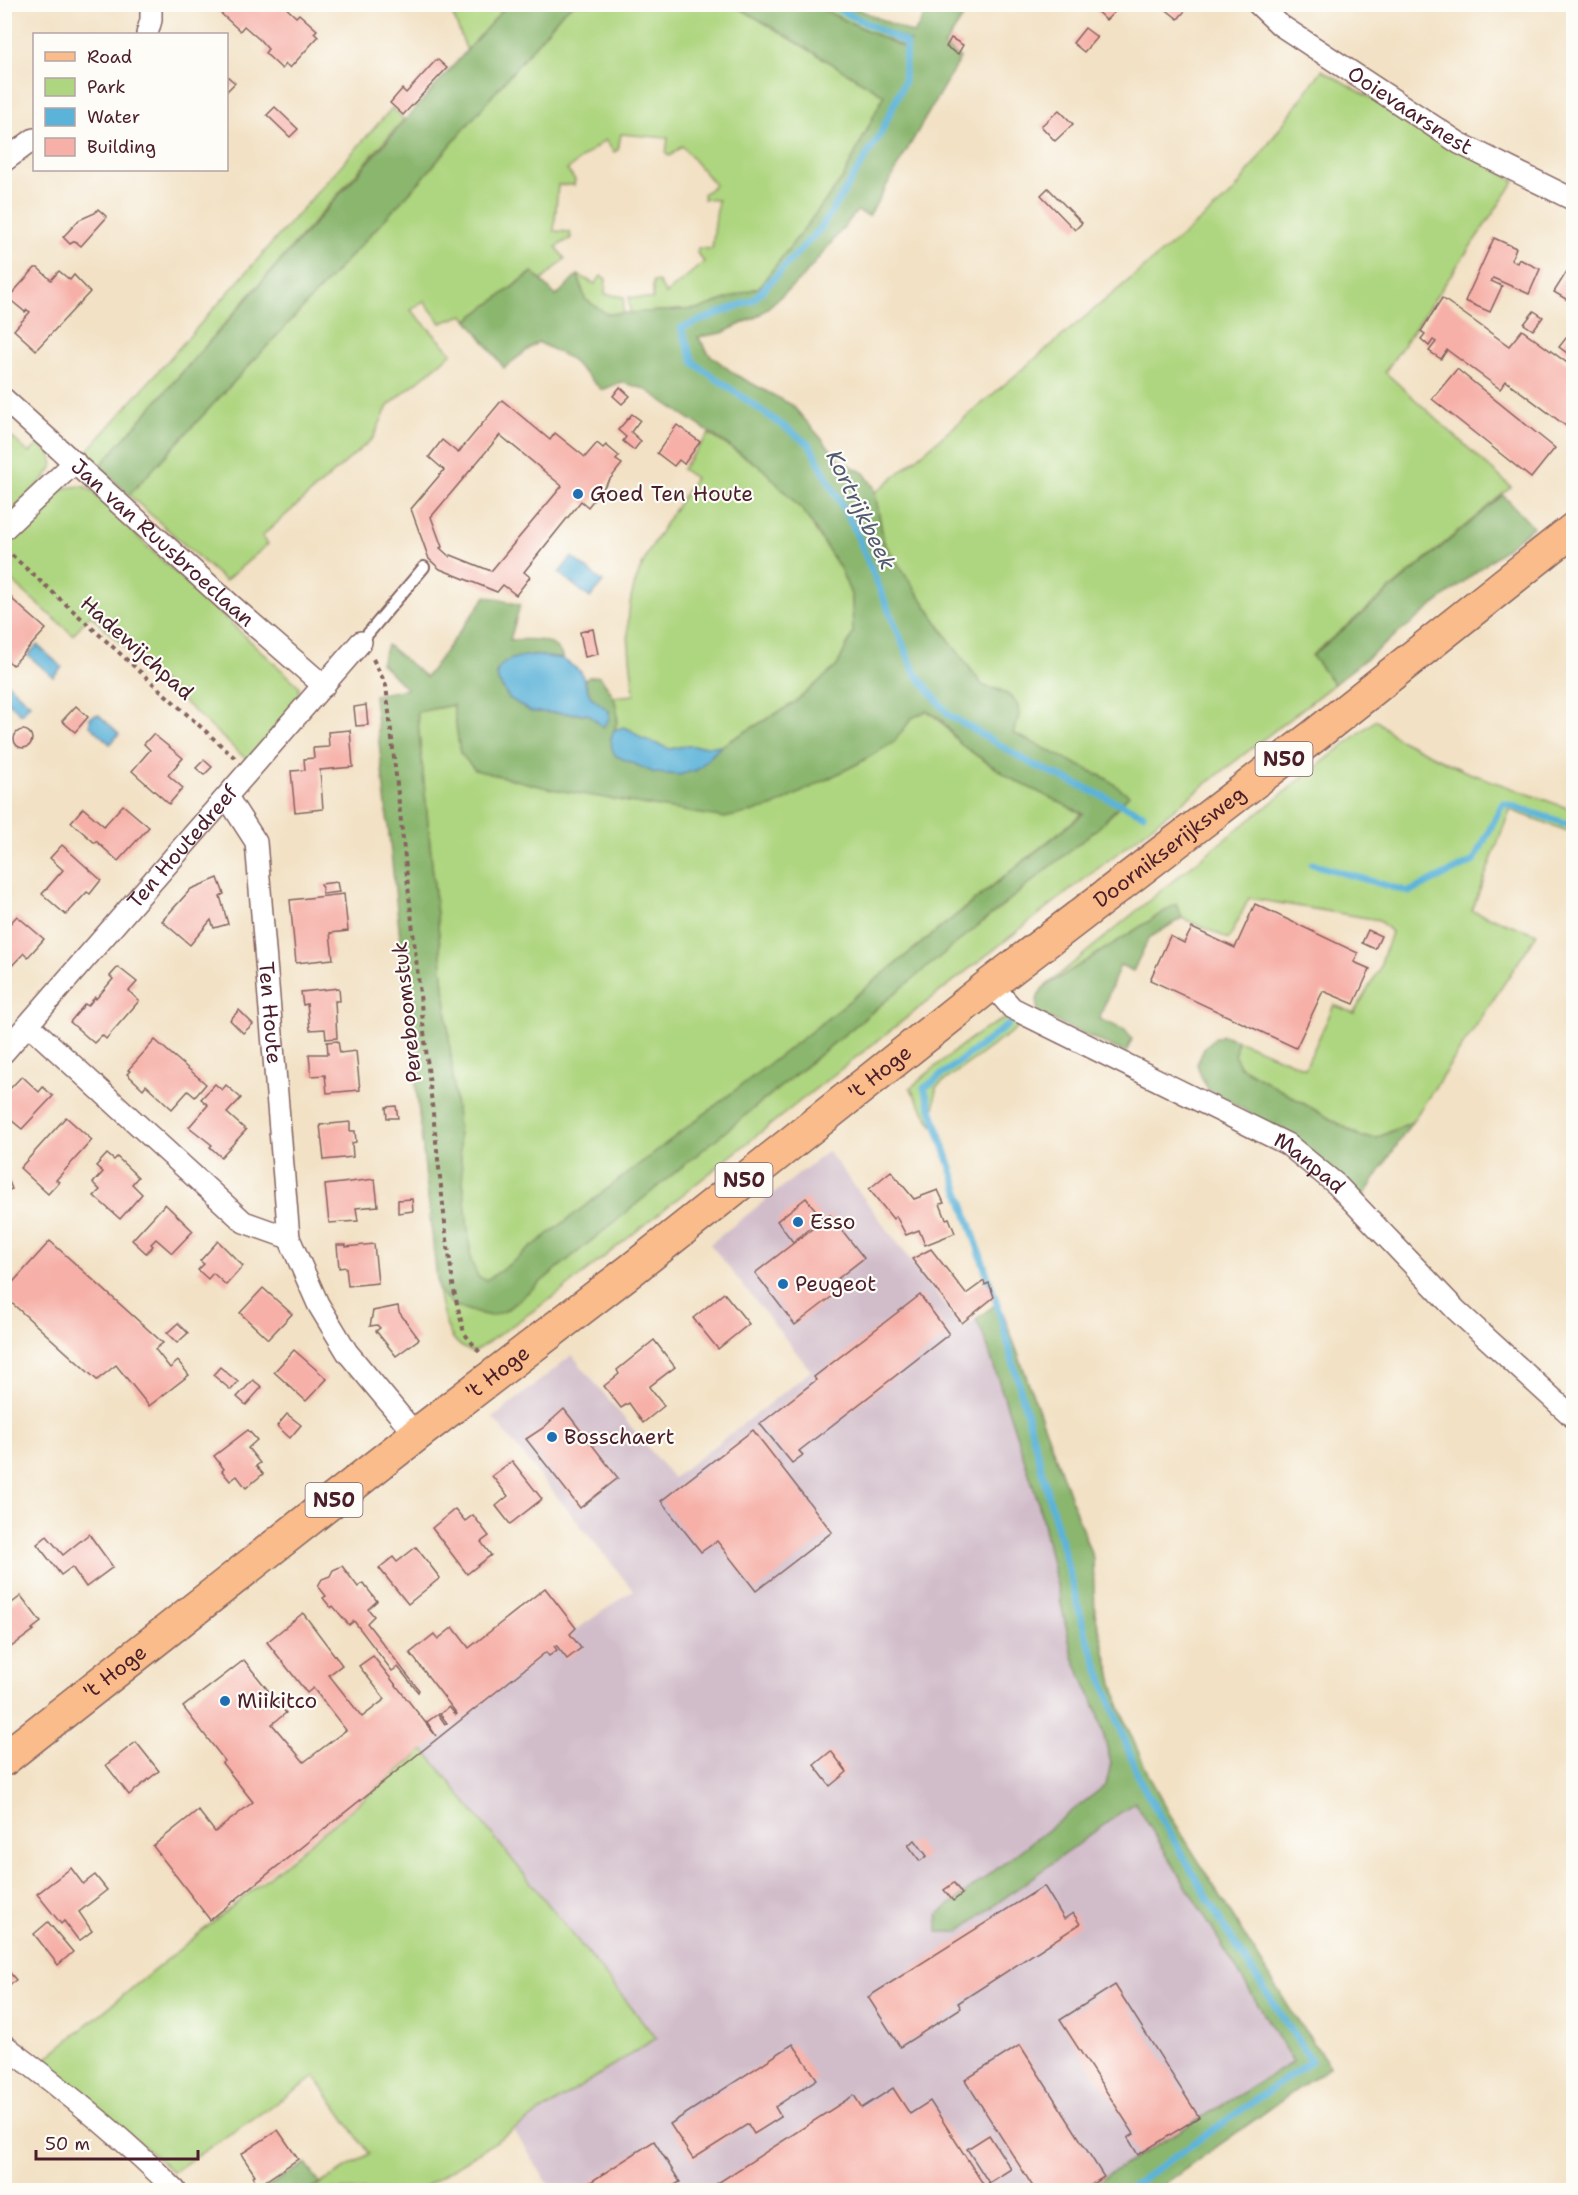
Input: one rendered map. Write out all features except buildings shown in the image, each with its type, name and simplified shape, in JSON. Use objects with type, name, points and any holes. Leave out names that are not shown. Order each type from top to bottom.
[{"type":"main road","name":"Doornikserijksweg","points":[[991,984],[1314,736],[1574,529]]},
{"type":"main road","name":"'t Hoge","points":[[4,1759],[416,1435],[630,1271],[991,984]]},
{"type":"street","points":[[147,33],[152,4]]},
{"type":"street","name":"Ooievaarsnest","points":[[1258,4],[1280,25],[1459,143],[1574,200]]},
{"type":"street","points":[[4,161],[33,140]]},
{"type":"street","name":"Jan van Ruusbroeclaan","points":[[4,399],[324,686]]},
{"type":"street","points":[[4,529],[75,462]]},
{"type":"street","name":"Ten Houtedreef","points":[[4,1052],[361,642]]},
{"type":"street","name":"Ten Houte","points":[[227,797],[256,842],[289,1238],[318,1304],[347,1352],[416,1435]]},
{"type":"street","name":"Manpad","points":[[991,984],[1012,1008],[1287,1144],[1336,1184],[1456,1310],[1574,1418]]},
{"type":"street","points":[[29,1025],[244,1222],[289,1238]]},
{"type":"street","points":[[4,2045],[63,2089],[150,2165],[175,2190]]},
{"type":"lane","points":[[361,642],[424,567]]},
{"type":"path","name":"Hadewijchpad","points":[[4,548],[248,771]]},
{"type":"path","name":"Pereboomstuk","points":[[361,642],[371,654],[387,685],[444,1220],[454,1291],[464,1333],[497,1373]]},
{"type":"shaded area","points":[[828,1151],[962,1328],[976,1319],[985,1339],[1038,1501],[1073,1657],[1097,1710],[1111,1763],[1106,1785],[938,1914],[958,1932],[1135,1802],[1293,2062],[1083,2190],[552,2190],[514,2130],[656,2038],[424,1750],[546,1652],[557,1650],[556,1645],[567,1659],[581,1648],[570,1634],[633,1590],[493,1418],[572,1355],[673,1478],[811,1371],[710,1244]]},
{"type":"green space","points":[[449,5],[507,5],[467,51]]},
{"type":"green space","points":[[507,5],[573,5],[563,12],[422,179],[129,495],[99,467]]},
{"type":"green space","points":[[573,5],[726,5],[743,10],[884,95],[843,178],[759,288],[699,309],[630,313],[629,297],[653,299],[653,282],[658,281],[666,294],[704,262],[697,253],[698,248],[712,249],[718,200],[704,199],[703,194],[715,185],[682,146],[670,156],[666,154],[668,138],[621,134],[618,150],[614,152],[605,140],[567,170],[575,180],[574,185],[558,185],[554,231],[570,232],[571,238],[556,247],[565,259],[541,281],[532,272],[468,320],[463,315],[441,323],[424,301],[411,310],[452,353],[388,406],[373,438],[262,536],[268,544],[225,581],[129,495],[422,179],[563,12]]},
{"type":"green space","points":[[726,5],[813,5],[906,49],[910,41],[830,5],[849,5],[914,34],[930,5],[971,5],[944,46],[960,58],[869,216],[857,211],[804,276],[758,316],[722,333],[698,337],[709,354],[736,375],[792,405],[840,460],[864,473],[874,487],[884,543],[951,643],[983,686],[1007,694],[1016,702],[1019,716],[1013,733],[1107,779],[1129,795],[1099,827],[505,1311],[491,1316],[453,1305],[438,1290],[374,695],[407,689],[381,663],[387,645],[426,677],[486,596],[520,605],[510,640],[533,640],[548,643],[554,646],[563,659],[533,655],[497,671],[498,681],[509,698],[553,713],[588,714],[609,711],[590,696],[585,680],[599,676],[610,690],[615,702],[617,722],[611,738],[697,770],[721,746],[794,703],[837,666],[853,633],[852,597],[840,568],[804,512],[762,468],[645,389],[621,382],[602,390],[569,358],[538,342],[504,368],[468,320],[533,272],[556,296],[578,275],[585,299],[607,314],[699,309],[759,287],[843,178],[884,95],[743,10]],"holes":[[[453,705],[460,753],[475,770],[551,789],[725,818],[772,807],[859,763],[894,742],[912,718],[926,711],[940,718],[960,744],[1012,779],[1083,814],[808,1034],[486,1280],[478,1277],[471,1261],[417,712]]]},
{"type":"green space","points":[[813,5],[830,5],[911,41],[907,49]]},
{"type":"green space","points":[[1322,70],[1515,181],[1385,372],[1511,487],[1312,655],[1334,684],[795,1105],[559,1293],[474,1352],[465,1349],[457,1343],[447,1328],[438,1290],[453,1305],[477,1313],[491,1316],[505,1311],[1099,827],[1116,810],[1107,779],[1012,733],[1019,715],[1001,690],[983,686],[951,643],[884,543],[875,493],[1233,193]]},
{"type":"green space","points":[[392,108],[404,119],[99,467],[83,456]]},
{"type":"green space","points":[[578,275],[595,284],[601,276],[606,279],[605,294],[624,297],[623,313],[607,314],[585,299]]},
{"type":"green space","points":[[5,431],[29,453],[39,444],[50,453],[53,464],[45,478],[5,517]]},
{"type":"green space","points":[[709,434],[762,468],[804,512],[840,568],[852,597],[853,633],[837,666],[794,703],[721,746],[684,746],[670,749],[641,738],[627,728],[614,730],[618,720],[612,697],[634,695],[628,632],[632,593],[654,541],[695,478],[682,469]]},
{"type":"green space","points":[[83,486],[91,490],[150,549],[299,686],[299,699],[247,760],[90,615],[73,635],[5,575],[5,543],[59,490]]},
{"type":"green space","points":[[1503,495],[1533,527],[1334,684],[1312,656]]},
{"type":"green space","points":[[454,705],[460,753],[817,784],[894,742],[912,718],[926,711],[943,723],[957,741],[991,765],[1083,813],[808,1034],[487,1280],[478,1278],[471,1261],[417,712]]},
{"type":"green space","points":[[1376,720],[1397,738],[1464,771],[1573,810],[1573,833],[1510,810],[1472,911],[1537,934],[1412,1122],[1376,1138],[1362,1137],[1239,1066],[1235,1055],[1237,1040],[1305,1068],[1334,1005],[1354,1013],[1379,970],[1391,932],[1379,920],[1249,898],[1229,939],[1182,918],[1176,904],[1043,988],[1186,870]]},
{"type":"green space","points":[[1176,904],[1182,918],[1149,938],[1133,971],[1120,965],[1099,1019],[1125,1030],[1132,1039],[1126,1053],[1039,1014],[1037,1001],[1043,988]]},
{"type":"green space","points":[[1011,1017],[1024,1023],[936,1087],[933,1126],[910,1088],[971,1038]]},
{"type":"green space","points":[[1223,1035],[1237,1040],[1235,1055],[1239,1066],[1361,1137],[1377,1138],[1412,1122],[1363,1197],[1279,1130],[1208,1089],[1197,1064],[1205,1047]]},
{"type":"green space","points":[[999,1302],[1093,1559],[1095,1613],[1126,1724],[1150,1778],[1173,1820],[1293,2014],[1330,2066],[1156,2190],[1083,2190],[1293,2062],[1135,1802],[958,1932],[938,1932],[938,1914],[1106,1785],[1111,1763],[1097,1710],[1073,1657],[1038,1501],[985,1339],[976,1319]]},
{"type":"green space","points":[[424,1750],[656,2038],[420,2190],[310,2190],[369,2154],[315,2077],[173,2172],[44,2060]]},
{"type":"green space","points":[[306,2163],[320,2184],[310,2190],[262,2190]]},
{"type":"water","points":[[572,557],[603,582],[590,598],[559,573]]},
{"type":"water","points":[[37,645],[62,667],[53,677],[28,655]]},
{"type":"water","points":[[533,655],[563,659],[581,672],[590,696],[609,711],[609,719],[603,727],[588,714],[531,712],[509,698],[498,681],[497,671],[508,661]]},
{"type":"water","points":[[8,684],[30,704],[21,714],[5,699],[5,689]]},
{"type":"water","points":[[99,715],[119,734],[110,744],[90,726],[90,718]]},
{"type":"water","points":[[623,727],[641,738],[670,749],[684,746],[721,746],[697,770],[679,775],[655,773],[616,756],[612,749],[611,738],[614,730]]},
{"type":"waterway","name":"Kortrijkbeek","points":[[828,4],[906,43],[904,82],[880,135],[821,228],[753,300],[681,328],[694,363],[809,444],[854,528],[915,673],[949,715],[1030,763],[1143,814]]},
{"type":"waterway","name":"Kortrijkbeek","points":[[1312,864],[1409,892],[1474,861],[1503,803],[1574,826]]},
{"type":"waterway","points":[[1008,1025],[924,1088],[999,1310],[1086,1635],[1140,1781],[1224,1927],[1311,2061],[1127,2190]]},
{"type":"place","name":"Goed Ten Houte","points":[[578,494]]},
{"type":"place","name":"Esso","points":[[798,1222]]},
{"type":"place","name":"Peugeot","points":[[783,1284]]},
{"type":"place","name":"Bosschaert","points":[[552,1437]]},
{"type":"place","name":"Miikitco","points":[[225,1701]]}]
